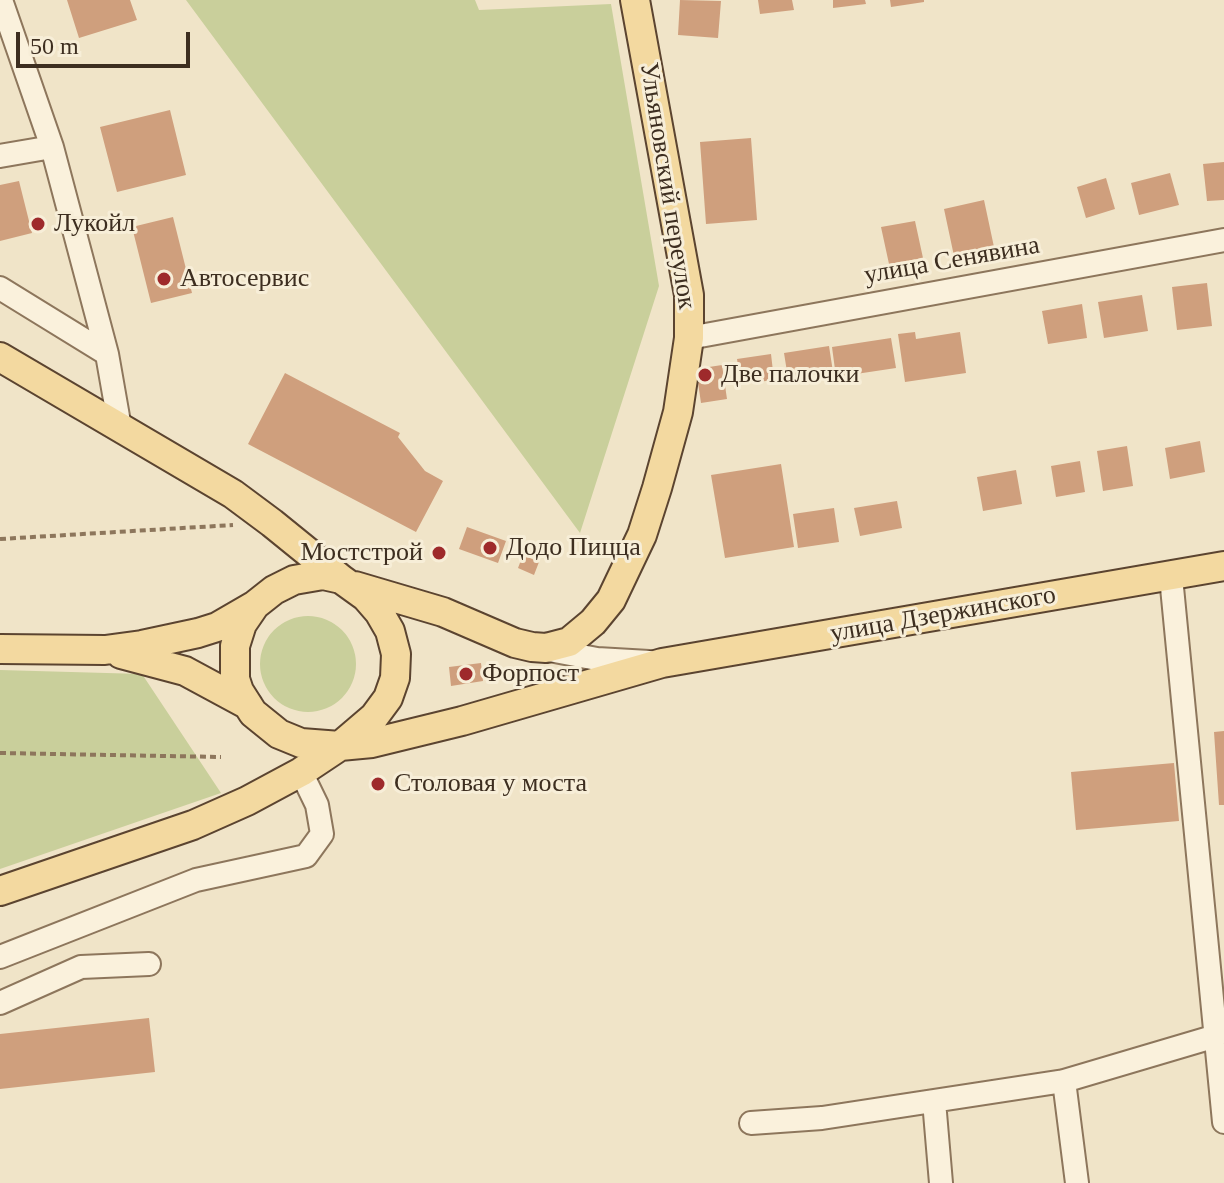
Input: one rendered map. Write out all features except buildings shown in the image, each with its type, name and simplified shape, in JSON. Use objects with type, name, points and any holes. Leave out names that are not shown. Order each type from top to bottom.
[{"type":"main road","name":"Ульяновский переулок","points":[[532,647],[546,648],[569,642],[593,622],[611,600],[642,535],[678,412],[689,338],[689,295],[635,0]]},
{"type":"main road","points":[[0,357],[233,494],[272,523],[379,612],[390,631],[396,654],[395,678],[388,698],[374,717],[340,746],[301,772],[193,825],[0,891]]},
{"type":"main road","name":"улица Дзержинского","points":[[340,746],[372,743],[462,721],[662,663],[1224,566]]},
{"type":"main road","points":[[0,649],[105,650],[198,633],[217,627],[294,580],[323,575],[443,612],[515,643],[532,647]]},
{"type":"main road","points":[[248,705],[235,679],[235,646],[242,624],[255,605]]},
{"type":"main road","points":[[105,650],[168,665],[215,686],[248,705],[269,727],[288,739],[314,745],[340,746]]},
{"type":"street","points":[[1,0],[52,147],[107,354],[120,428]]},
{"type":"street","points":[[0,156],[52,147]]},
{"type":"street","name":"улица Сенявина","points":[[689,338],[1224,240]]},
{"type":"street","points":[[0,288],[107,354]]},
{"type":"street","points":[[1171,577],[1224,1122]]},
{"type":"street","points":[[532,647],[597,659],[662,663]]},
{"type":"street","points":[[0,957],[196,880],[306,856],[322,834],[317,805],[301,772]]},
{"type":"street","points":[[0,1003],[81,967],[149,964]]},
{"type":"street","points":[[751,1123],[822,1118],[1064,1081],[1216,1036]]},
{"type":"street","points":[[1064,1081],[1077,1183]]},
{"type":"street","points":[[934,1101],[941,1183]]},
{"type":"path","points":[[0,539],[272,523]]},
{"type":"path","points":[[0,753],[221,757]]},
{"type":"green space","points":[[186,0],[475,0],[479,10],[611,4],[659,286],[580,533]]},
{"type":"green space","points":[[308,616],[326,619],[342,630],[353,646],[356,664],[353,682],[342,698],[326,709],[308,712],[290,709],[274,698],[263,682],[260,664],[263,646],[274,630],[290,619]]},
{"type":"green space","points":[[0,670],[142,674],[221,793],[0,869]]},
{"type":"place","name":"Лукойл","points":[[38,224]]},
{"type":"place","name":"Автосервис","points":[[164,279]]},
{"type":"place","name":"Две палочки","points":[[705,375]]},
{"type":"place","name":"Додо Пицца","points":[[490,548]]},
{"type":"place","name":"Мостстрой","points":[[439,553]]},
{"type":"place","name":"Форпост","points":[[466,674]]},
{"type":"place","name":"Столовая у моста","points":[[378,784]]}]
